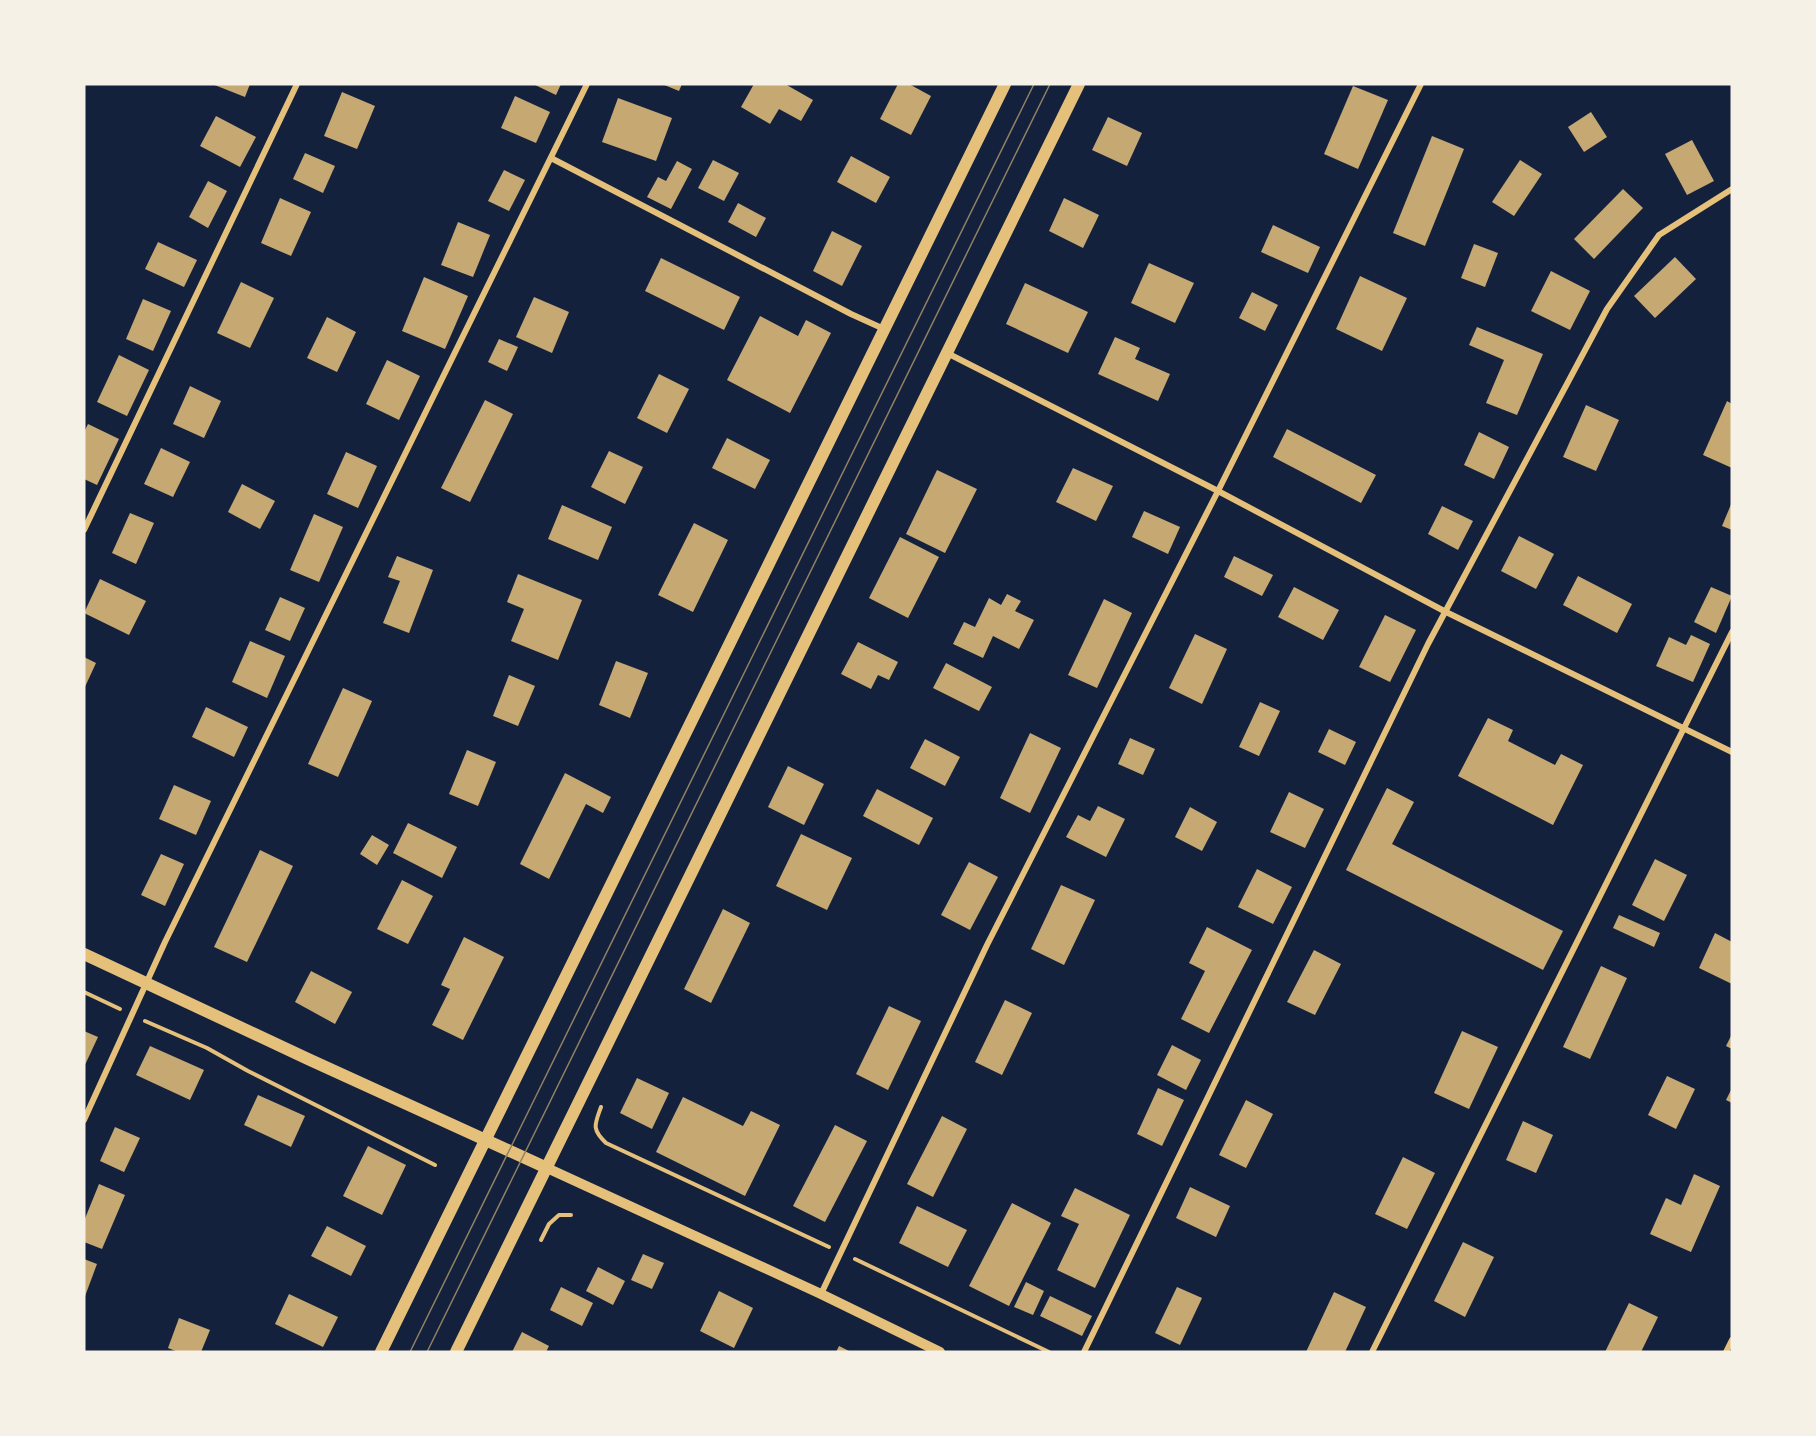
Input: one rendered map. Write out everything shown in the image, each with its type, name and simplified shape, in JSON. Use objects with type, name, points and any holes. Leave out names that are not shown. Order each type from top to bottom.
[{"type":"main road","points":[[381,1352],[1005,84]]},
{"type":"main road","points":[[456,1352],[1079,84]]},
{"type":"main road","points":[[84,954],[547,1168]]},
{"type":"street","points":[[84,530],[297,84]]},
{"type":"street","points":[[84,1120],[165,942],[587,84]]},
{"type":"street","points":[[821,1294],[987,945],[1218,491],[1421,84]]},
{"type":"street","points":[[551,158],[884,329]]},
{"type":"street","points":[[1084,1352],[1428,644],[1607,309],[1659,235],[1732,189]]},
{"type":"street","points":[[947,353],[1218,491],[1446,612],[1732,752]]},
{"type":"street","points":[[1372,1352],[1732,632]]},
{"type":"street","points":[[547,1168],[821,1294],[940,1352]]},
{"type":"street","points":[[1726,1352],[1732,1340]]},
{"type":"path","points":[[84,992],[207,1048],[435,1165]]},
{"type":"path","points":[[600,1107],[594,1125],[597,1135],[606,1143],[841,1252],[1048,1352]]},
{"type":"path","points":[[541,1240],[549,1224],[559,1215],[571,1215]]},
{"type":"building","points":[[212,84],[250,84],[245,97]]},
{"type":"building","points":[[533,84],[561,84],[556,95]]},
{"type":"building","points":[[662,84],[682,84],[679,91]]},
{"type":"building","points":[[754,84],[785,84],[813,100],[801,121],[779,109],[770,124],[741,107]]},
{"type":"building","points":[[898,84],[909,84],[931,96],[911,135],[880,119]]},
{"type":"building","points":[[1353,86],[1388,100],[1358,169],[1324,154]]},
{"type":"building","points":[[342,92],[375,106],[357,149],[324,136]]},
{"type":"building","points":[[515,96],[550,112],[536,143],[501,128]]},
{"type":"building","points":[[618,98],[672,118],[656,161],[602,142]]},
{"type":"building","points":[[1591,112],[1607,137],[1584,152],[1568,127]]},
{"type":"building","points":[[216,116],[256,137],[240,167],[200,146]]},
{"type":"building","points":[[1108,117],[1142,133],[1127,166],[1092,150]]},
{"type":"building","points":[[1432,136],[1464,149],[1425,246],[1393,233]]},
{"type":"building","points":[[1692,140],[1714,181],[1687,195],[1665,154]]},
{"type":"building","points":[[305,153],[335,166],[323,193],[293,179]]},
{"type":"building","points":[[851,156],[890,177],[876,203],[837,182]]},
{"type":"building","points":[[713,160],[739,173],[724,201],[698,188]]},
{"type":"building","points":[[1520,160],[1542,174],[1514,216],[1492,202]]},
{"type":"building","points":[[677,161],[692,169],[671,209],[647,197],[658,177],[666,181]]},
{"type":"building","points":[[504,170],[525,180],[509,211],[488,201]]},
{"type":"building","points":[[208,181],[227,191],[208,228],[189,217]]},
{"type":"building","points":[[1623,189],[1643,208],[1594,259],[1574,239]]},
{"type":"building","points":[[280,198],[311,212],[291,256],[261,243]]},
{"type":"building","points":[[1064,198],[1099,215],[1083,248],[1049,231]]},
{"type":"building","points":[[738,203],[766,218],[756,237],[728,222]]},
{"type":"building","points":[[458,222],[490,235],[473,277],[441,265]]},
{"type":"building","points":[[1273,225],[1320,247],[1308,273],[1261,252]]},
{"type":"building","points":[[832,231],[862,246],[842,286],[813,271]]},
{"type":"building","points":[[158,242],[197,260],[184,287],[145,269]]},
{"type":"building","points":[[1474,244],[1498,253],[1485,287],[1461,278]]},
{"type":"building","points":[[1675,257],[1696,279],[1655,318],[1634,296]]},
{"type":"building","points":[[661,258],[740,297],[724,330],[645,291]]},
{"type":"building","points":[[1149,263],[1194,283],[1175,323],[1131,303]]},
{"type":"building","points":[[1551,271],[1590,291],[1570,330],[1531,311]]},
{"type":"building","points":[[1360,276],[1407,298],[1382,351],[1336,329]]},
{"type":"building","points":[[424,277],[468,296],[445,349],[402,331]]},
{"type":"building","points":[[241,282],[274,298],[250,348],[217,333]]},
{"type":"building","points":[[1025,283],[1088,312],[1068,353],[1006,324]]},
{"type":"building","points":[[1252,292],[1278,305],[1265,331],[1239,318]]},
{"type":"building","points":[[534,297],[569,312],[552,353],[516,337]]},
{"type":"building","points":[[143,299],[171,311],[153,351],[126,339]]},
{"type":"building","points":[[760,316],[798,336],[806,320],[831,333],[790,413],[727,380]]},
{"type":"building","points":[[327,317],[356,332],[337,372],[307,358]]},
{"type":"building","points":[[1477,327],[1543,354],[1517,415],[1486,403],[1504,360],[1469,345]]},
{"type":"building","points":[[1115,337],[1140,348],[1135,359],[1170,374],[1158,401],[1098,374]]},
{"type":"building","points":[[499,339],[518,347],[507,371],[488,362]]},
{"type":"building","points":[[119,355],[149,370],[127,416],[97,402]]},
{"type":"building","points":[[387,360],[420,376],[399,420],[366,404]]},
{"type":"building","points":[[659,374],[689,389],[667,433],[637,418]]},
{"type":"building","points":[[190,386],[221,401],[204,438],[173,424]]},
{"type":"building","points":[[485,400],[513,414],[470,502],[441,488]]},
{"type":"building","points":[[1727,401],[1732,404],[1732,468],[1703,455]]},
{"type":"building","points":[[1586,405],[1619,420],[1596,471],[1563,457]]},
{"type":"building","points":[[88,424],[119,439],[97,485],[84,479],[84,432]]},
{"type":"building","points":[[1287,429],[1376,475],[1361,503],[1273,457]]},
{"type":"building","points":[[1479,432],[1509,447],[1494,479],[1464,465]]},
{"type":"building","points":[[727,438],[770,460],[755,489],[712,468]]},
{"type":"building","points":[[161,448],[190,462],[173,497],[144,484]]},
{"type":"building","points":[[609,451],[643,467],[625,504],[591,487]]},
{"type":"building","points":[[346,452],[377,466],[358,508],[327,494]]},
{"type":"building","points":[[1073,468],[1113,486],[1096,521],[1056,502]]},
{"type":"building","points":[[937,470],[977,489],[945,553],[906,534]]},
{"type":"building","points":[[242,484],[275,501],[260,529],[228,512]]},
{"type":"building","points":[[1732,502],[1732,530],[1722,526]]},
{"type":"building","points":[[562,505],[612,527],[598,560],[548,539]]},
{"type":"building","points":[[1442,506],[1473,521],[1458,550],[1428,534]]},
{"type":"building","points":[[1144,511],[1180,527],[1168,554],[1132,537]]},
{"type":"building","points":[[130,513],[154,523],[136,564],[112,553]]},
{"type":"building","points":[[314,514],[343,527],[319,582],[290,570]]},
{"type":"building","points":[[694,523],[728,540],[693,612],[658,595]]},
{"type":"building","points":[[1519,536],[1554,554],[1536,589],[1501,571]]},
{"type":"building","points":[[900,537],[939,557],[908,618],[869,598]]},
{"type":"building","points":[[397,556],[433,570],[409,633],[383,623],[400,581],[388,577]]},
{"type":"building","points":[[1234,556],[1273,575],[1262,596],[1224,577]]},
{"type":"building","points":[[518,574],[582,600],[558,660],[511,641],[524,609],[507,602]]},
{"type":"building","points":[[1578,576],[1632,604],[1617,633],[1563,605]]},
{"type":"building","points":[[100,579],[146,601],[129,635],[84,613]]},
{"type":"building","points":[[1294,587],[1339,610],[1323,640],[1278,617]]},
{"type":"building","points":[[1711,587],[1732,596],[1716,633],[1694,622]]},
{"type":"building","points":[[1007,594],[1021,601],[1015,611],[1034,620],[1019,649],[993,636],[983,658],[953,644],[964,622],[975,627],[989,598],[1001,605]]},
{"type":"building","points":[[280,597],[305,608],[290,641],[265,630]]},
{"type":"building","points":[[1104,599],[1132,613],[1097,688],[1068,675]]},
{"type":"building","points":[[1385,615],[1416,630],[1390,682],[1359,667]]},
{"type":"building","points":[[1195,634],[1227,649],[1202,704],[1169,688]]},
{"type":"building","points":[[1691,635],[1710,644],[1693,682],[1656,666],[1669,637],[1686,645]]},
{"type":"building","points":[[250,641],[285,656],[267,698],[232,682]]},
{"type":"building","points":[[858,642],[898,662],[889,680],[878,675],[871,689],[841,674]]},
{"type":"building","points":[[84,657],[96,663],[84,689]]},
{"type":"building","points":[[616,661],[648,673],[630,718],[599,705]]},
{"type":"building","points":[[946,663],[992,687],[979,711],[933,688]]},
{"type":"building","points":[[509,675],[535,686],[518,726],[493,716]]},
{"type":"building","points":[[343,688],[372,701],[338,777],[308,764]]},
{"type":"building","points":[[1260,702],[1280,711],[1259,756],[1239,747]]},
{"type":"building","points":[[206,707],[248,727],[234,757],[192,737]]},
{"type":"building","points":[[1488,718],[1513,730],[1508,741],[1555,765],[1561,754],[1583,765],[1553,825],[1458,776]]},
{"type":"building","points":[[1329,729],[1356,742],[1345,765],[1318,752]]},
{"type":"building","points":[[1030,733],[1061,748],[1030,813],[1000,798]]},
{"type":"building","points":[[1130,738],[1155,749],[1143,775],[1118,764]]},
{"type":"building","points":[[925,739],[960,757],[945,786],[910,768]]},
{"type":"building","points":[[467,750],[496,762],[478,806],[449,794]]},
{"type":"building","points":[[788,766],[824,784],[804,825],[768,807]]},
{"type":"building","points":[[565,773],[611,797],[603,813],[586,804],[549,879],[520,864]]},
{"type":"building","points":[[174,785],[211,801],[196,835],[159,819]]},
{"type":"building","points":[[1387,788],[1414,802],[1392,844],[1563,931],[1543,970],[1346,870]]},
{"type":"building","points":[[877,789],[933,818],[919,845],[863,816]]},
{"type":"building","points":[[1289,792],[1324,809],[1305,848],[1270,832]]},
{"type":"building","points":[[1098,806],[1125,819],[1106,857],[1066,837],[1078,815],[1090,821]]},
{"type":"building","points":[[1190,807],[1217,822],[1202,851],[1175,837]]},
{"type":"building","points":[[408,823],[457,847],[442,878],[393,853]]},
{"type":"building","points":[[801,834],[852,858],[827,910],[776,886]]},
{"type":"building","points":[[372,835],[389,845],[377,865],[360,854]]},
{"type":"building","points":[[260,850],[293,866],[247,962],[214,947]]},
{"type":"building","points":[[161,854],[184,864],[165,906],[141,895]]},
{"type":"building","points":[[1655,859],[1687,875],[1664,921],[1632,905]]},
{"type":"building","points":[[969,862],[998,877],[970,930],[941,915]]},
{"type":"building","points":[[1257,869],[1292,887],[1273,924],[1238,907]]},
{"type":"building","points":[[402,880],[433,896],[408,944],[377,929]]},
{"type":"building","points":[[1061,885],[1095,900],[1064,965],[1031,949]]},
{"type":"building","points":[[723,909],[750,923],[711,1003],[684,989]]},
{"type":"building","points":[[1619,915],[1660,933],[1654,947],[1613,928]]},
{"type":"building","points":[[1207,927],[1252,950],[1209,1033],[1181,1019],[1205,971],[1189,963]]},
{"type":"building","points":[[1715,933],[1732,942],[1732,984],[1699,968]]},
{"type":"building","points":[[464,937],[504,957],[463,1040],[432,1025],[450,989],[441,985]]},
{"type":"building","points":[[1314,950],[1341,964],[1315,1015],[1287,1002]]},
{"type":"building","points":[[1601,966],[1627,978],[1590,1059],[1563,1047]]},
{"type":"building","points":[[311,971],[352,992],[335,1024],[295,1002]]},
{"type":"building","points":[[1005,1000],[1032,1013],[1002,1075],[975,1062]]},
{"type":"building","points":[[889,1006],[921,1021],[888,1090],[856,1074]]},
{"type":"building","points":[[84,1031],[98,1037],[84,1067]]},
{"type":"building","points":[[1462,1031],[1498,1047],[1469,1109],[1434,1093]]},
{"type":"building","points":[[1732,1034],[1732,1049],[1726,1046]]},
{"type":"building","points":[[1172,1045],[1201,1060],[1186,1090],[1157,1075]]},
{"type":"building","points":[[150,1046],[204,1070],[190,1100],[136,1075]]},
{"type":"building","points":[[1667,1076],[1695,1089],[1676,1129],[1648,1115]]},
{"type":"building","points":[[637,1078],[669,1093],[652,1129],[620,1113]]},
{"type":"building","points":[[1158,1088],[1184,1100],[1162,1146],[1137,1134]]},
{"type":"building","points":[[1732,1088],[1732,1103],[1726,1100]]},
{"type":"building","points":[[258,1095],[305,1116],[291,1147],[244,1125]]},
{"type":"building","points":[[683,1097],[743,1126],[751,1111],[780,1125],[745,1196],[656,1152]]},
{"type":"building","points":[[1246,1100],[1273,1114],[1246,1168],[1219,1155]]},
{"type":"building","points":[[942,1116],[967,1129],[933,1197],[907,1184]]},
{"type":"building","points":[[1523,1121],[1553,1135],[1536,1173],[1506,1160]]},
{"type":"building","points":[[835,1125],[867,1141],[825,1222],[793,1206]]},
{"type":"building","points":[[115,1127],[140,1138],[124,1172],[100,1161]]},
{"type":"building","points":[[368,1146],[406,1165],[382,1215],[343,1196]]},
{"type":"building","points":[[1403,1157],[1435,1173],[1407,1229],[1375,1214]]},
{"type":"building","points":[[1694,1174],[1720,1186],[1691,1252],[1650,1234],[1666,1198],[1681,1205]]},
{"type":"building","points":[[99,1184],[125,1195],[102,1249],[84,1242],[84,1221]]},
{"type":"building","points":[[1190,1187],[1230,1206],[1216,1237],[1176,1218]]},
{"type":"building","points":[[1075,1188],[1130,1215],[1095,1288],[1057,1270],[1079,1224],[1061,1216]]},
{"type":"building","points":[[1012,1203],[1051,1223],[1009,1306],[969,1286]]},
{"type":"building","points":[[917,1206],[967,1230],[948,1267],[899,1243]]},
{"type":"building","points":[[327,1226],[366,1246],[351,1276],[311,1256]]},
{"type":"building","points":[[1463,1242],[1494,1257],[1465,1317],[1434,1301]]},
{"type":"building","points":[[643,1254],[664,1263],[652,1289],[631,1280]]},
{"type":"building","points":[[84,1259],[97,1264],[84,1299]]},
{"type":"building","points":[[598,1267],[625,1281],[613,1305],[586,1291]]},
{"type":"building","points":[[1026,1282],[1044,1291],[1033,1315],[1014,1307]]},
{"type":"building","points":[[561,1287],[593,1303],[582,1326],[550,1310]]},
{"type":"building","points":[[1177,1287],[1202,1298],[1180,1345],[1155,1333]]},
{"type":"building","points":[[719,1291],[753,1308],[734,1348],[700,1331]]},
{"type":"building","points":[[1334,1292],[1366,1307],[1345,1352],[1306,1352]]},
{"type":"building","points":[[289,1294],[338,1317],[323,1347],[275,1324]]},
{"type":"building","points":[[1050,1296],[1092,1316],[1082,1336],[1040,1316]]},
{"type":"building","points":[[1629,1303],[1658,1317],[1641,1352],[1605,1352]]},
{"type":"building","points":[[179,1318],[210,1330],[201,1352],[178,1352],[168,1348]]},
{"type":"building","points":[[522,1332],[549,1346],[546,1352],[512,1352]]},
{"type":"building","points":[[839,1346],[851,1352],[836,1352]]},
{"type":"tram line","points":[[410,1352],[1034,84]]},
{"type":"tram line","points":[[427,1352],[1050,84]]}]
